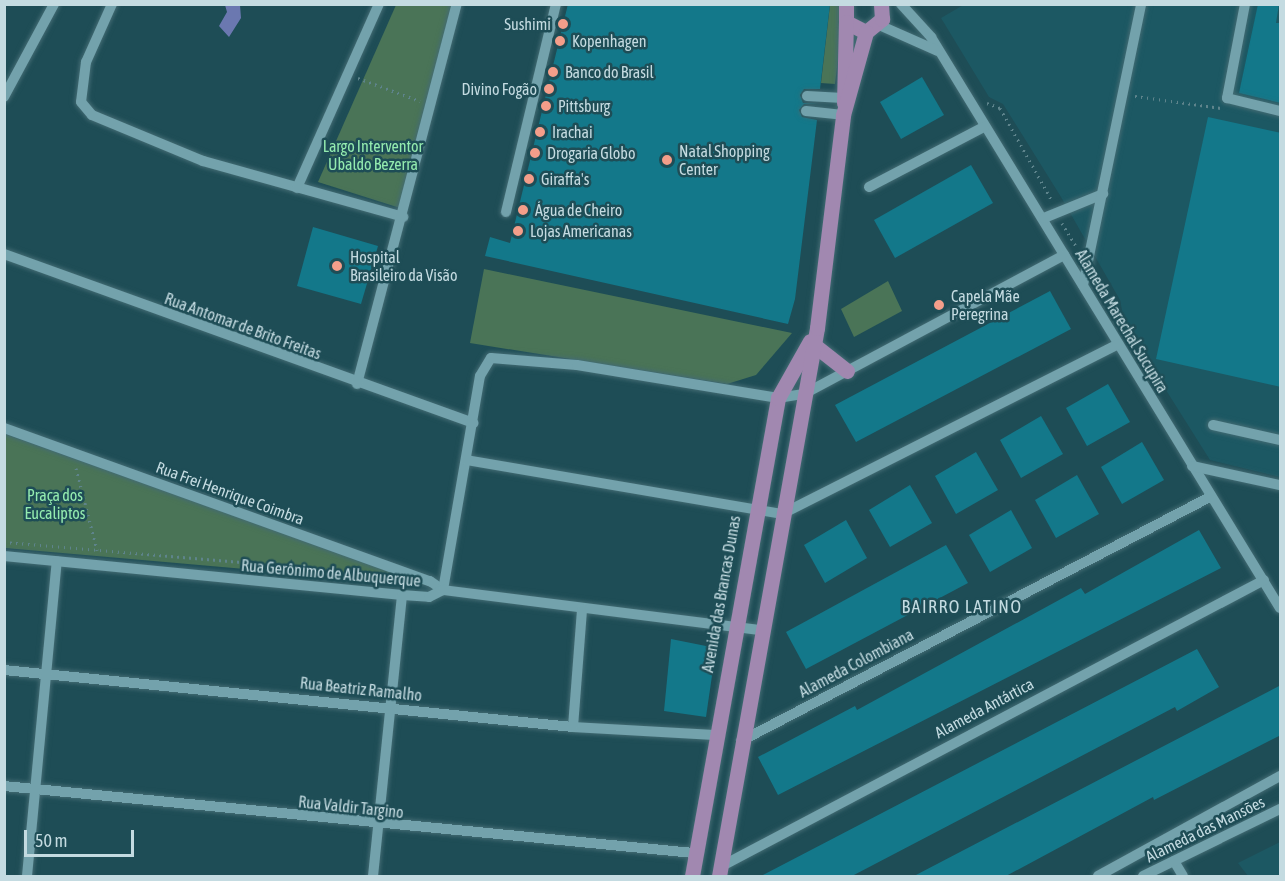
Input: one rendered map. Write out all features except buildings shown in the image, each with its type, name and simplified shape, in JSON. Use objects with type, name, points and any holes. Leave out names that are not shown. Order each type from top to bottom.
[{"type":"main road","name":"Avenida das Brancas Dunas","points":[[720,872],[760,630],[817,328],[844,107],[846,4]]},
{"type":"main road","name":"Avenida das Brancas Dunas","points":[[844,107],[881,4]]},
{"type":"main road","points":[[846,22],[857,32],[872,29]]},
{"type":"main road","name":"Avenida das Brancas Dunas","points":[[692,876],[714,735],[754,511],[778,398],[817,328]]},
{"type":"main road","points":[[814,345],[847,371]]},
{"type":"street","points":[[4,97],[54,4]]},
{"type":"street","points":[[112,4],[86,62],[81,102],[92,115],[203,161],[403,217]]},
{"type":"street","points":[[297,188],[379,4]]},
{"type":"street","points":[[357,384],[403,217],[457,4]]},
{"type":"street","points":[[506,212],[556,4]]},
{"type":"street","name":"Alameda Marechal Sucupira","points":[[902,4],[919,20],[984,127],[1044,218],[1210,497],[1281,608]]},
{"type":"street","points":[[1083,285],[1141,4]]},
{"type":"street","points":[[1245,4],[1227,98],[1281,111]]},
{"type":"street","points":[[872,29],[938,51]]},
{"type":"street","points":[[807,96],[844,107]]},
{"type":"street","points":[[806,111],[844,107]]},
{"type":"street","points":[[869,188],[984,127]]},
{"type":"street","points":[[1044,218],[1103,194]]},
{"type":"street","name":"Rua Antomar de Brito Freitas","points":[[4,254],[357,384],[473,423]]},
{"type":"street","points":[[443,590],[473,423],[487,361],[497,356],[577,365],[778,398],[804,394],[1064,255]]},
{"type":"street","points":[[466,460],[782,514],[1118,344]]},
{"type":"street","points":[[1213,425],[1281,440]]},
{"type":"street","name":"Rua Frei Henrique Coimbra","points":[[4,428],[430,580],[443,590]]},
{"type":"street","points":[[1192,466],[1281,485]]},
{"type":"street","name":"Alameda Colombiana","points":[[741,741],[1210,497]]},
{"type":"street","name":"Rua Gerônimo de Albuquerque","points":[[4,556],[402,595],[429,597],[443,590],[760,630]]},
{"type":"street","points":[[27,876],[50,675],[57,561]]},
{"type":"street","name":"Alameda Antártica","points":[[720,872],[1264,580]]},
{"type":"street","points":[[373,876],[402,595]]},
{"type":"street","points":[[573,727],[582,609]]},
{"type":"street","name":"Rua Beatriz Ramalho","points":[[4,670],[389,706],[573,727],[714,735]]},
{"type":"street","points":[[1098,876],[1281,776]]},
{"type":"street","name":"Rua Valdir Targino","points":[[4,786],[378,825],[694,853]]},
{"type":"street","name":"Alameda das Mansões","points":[[1143,876],[1281,808]]},
{"type":"street","points":[[1174,861],[1183,876]]},
{"type":"path","points":[[348,75],[432,105]]},
{"type":"path","points":[[1133,104],[1136,93],[1204,107],[1229,105]]},
{"type":"path","points":[[1060,220],[1075,245]]},
{"type":"path","points":[[66,462],[87,470]]},
{"type":"path","points":[[76,466],[97,550]]},
{"type":"path","points":[[4,542],[378,573]]},
{"type":"path","points":[[345,561],[367,569]]},
{"type":"shaded area","points":[[965,4],[1280,5],[1280,477],[1210,460],[1125,325],[1120,300],[1061,197],[1003,104],[989,97],[941,18]]},
{"type":"shaded area","points":[[1280,842],[1280,876],[1248,876],[1238,863]]},
{"type":"green space","name":"Largo Interventor Ubaldo Bezerra","points":[[396,5],[452,5],[400,208],[318,182]]},
{"type":"green space","points":[[830,5],[845,5],[835,84],[821,83]]},
{"type":"green space","points":[[484,269],[792,333],[756,375],[727,384],[470,343]]},
{"type":"green space","points":[[888,281],[902,311],[854,337],[841,309]]},
{"type":"green space","name":"Praça dos Eucaliptos","points":[[5,434],[429,585],[5,548]]},
{"type":"water","points":[[225,5],[240,5],[241,18],[229,37],[219,26],[227,12]]},
{"type":"place","name":"Sushimi","points":[[563,24]]},
{"type":"place","name":"Kopenhagen","points":[[560,41]]},
{"type":"place","name":"Banco do Brasil","points":[[553,72]]},
{"type":"place","name":"Divino Fogão","points":[[549,89]]},
{"type":"place","name":"Pittsburg","points":[[546,106]]},
{"type":"place","name":"Irachai","points":[[540,132]]},
{"type":"place","name":"Drogaria Globo","points":[[535,153]]},
{"type":"place","name":"Natal Shopping Center","points":[[667,160]]},
{"type":"place","name":"Giraffa's","points":[[529,179]]},
{"type":"place","name":"Água de Cheiro","points":[[523,210]]},
{"type":"place","name":"Lojas Americanas","points":[[518,231]]},
{"type":"place","name":"Hospital Brasileiro da Visão","points":[[337,266]]},
{"type":"place","name":"Capela Mãe Peregrina","points":[[939,305]]},
{"type":"district","name":"BAIRRO LATINO","points":[[962,607]]}]
